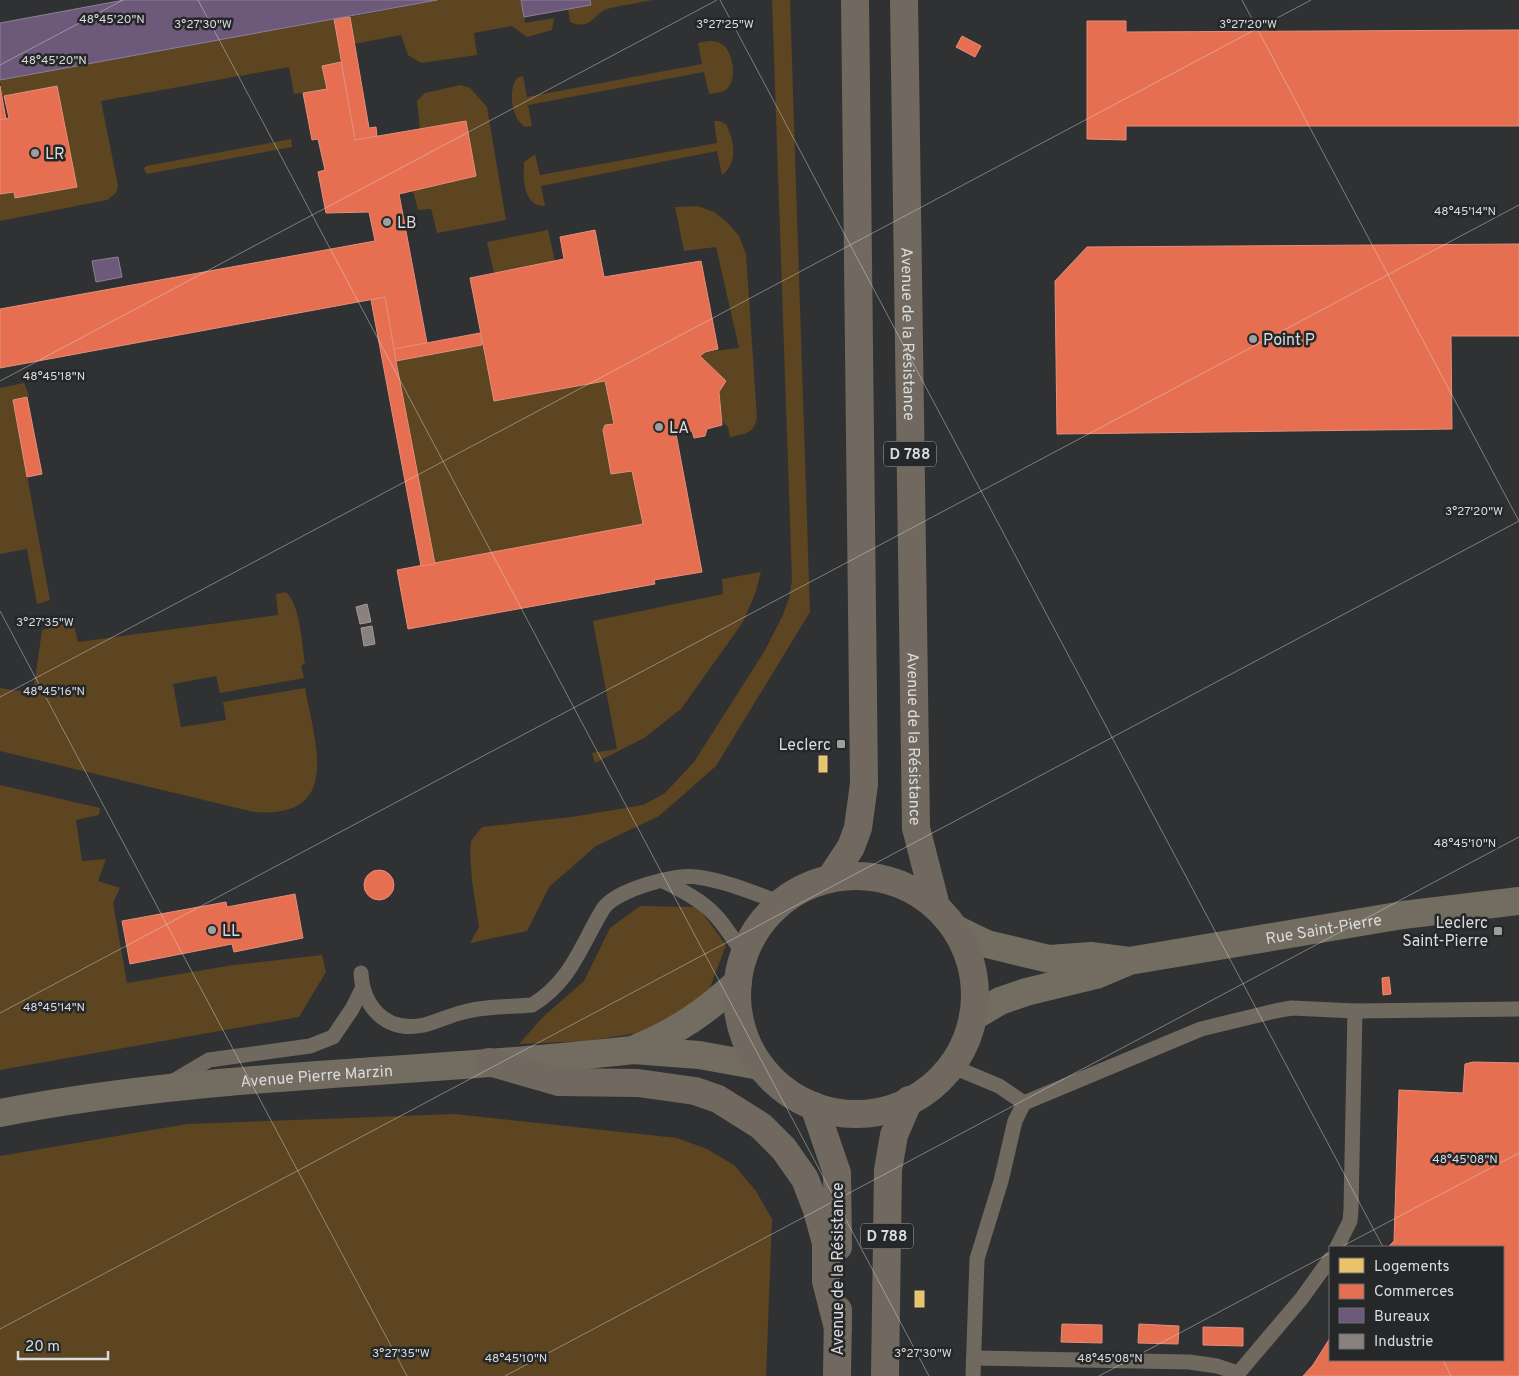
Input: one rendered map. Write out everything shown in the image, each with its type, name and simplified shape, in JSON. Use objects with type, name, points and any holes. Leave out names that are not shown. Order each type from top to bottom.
[{"type":"main road","name":"D 788","points":[[830,879],[851,847],[858,828],[864,784],[854,0]]},
{"type":"main road","name":"Avenue de la Résistance","points":[[904,0],[916,828],[936,906]]},
{"type":"main road","points":[[846,876],[878,878],[909,888],[936,906],[956,929],[964,942],[973,971],[976,986],[973,1017],[965,1043],[951,1066],[933,1086],[898,1106],[867,1113],[850,1114],[814,1106],[791,1094],[760,1066],[752,1053],[742,1028],[739,1013],[738,982],[744,955],[759,926],[781,903],[812,884],[830,879],[846,876]]},
{"type":"main road","name":"Rue Saint-Pierre","points":[[973,1017],[1000,1001],[1026,992],[1096,975],[1130,961],[1403,916],[1519,901]]},
{"type":"main road","name":"Rue Saint-Pierre","points":[[956,929],[987,944],[1049,959],[1091,956],[1130,961]]},
{"type":"main road","name":"Avenue Pierre Marzin","points":[[633,1050],[668,1035],[697,1017],[738,982]]},
{"type":"main road","name":"Avenue Pierre Marzin","points":[[0,1113],[57,1102],[160,1089],[633,1050],[699,1055],[760,1066]]},
{"type":"main road","points":[[489,1062],[558,1082],[638,1083],[695,1091],[718,1099],[761,1126],[784,1149],[805,1179],[818,1210],[826,1243],[826,1281],[838,1328]]},
{"type":"main road","name":"D 788","points":[[885,1376],[888,1170],[894,1135],[910,1100]]},
{"type":"main road","name":"Avenue de la Résistance","points":[[814,1106],[837,1173],[837,1376]]},
{"type":"lane","points":[[361,973],[362,989],[370,1005],[382,1018],[400,1026],[423,1025],[465,1011],[532,1005],[541,1000],[578,958],[604,907],[631,889],[695,876],[730,884],[781,903]]},
{"type":"lane","points":[[663,881],[694,896],[714,912],[744,955]]},
{"type":"lane","points":[[160,1089],[209,1060],[310,1046],[333,1037],[352,1009],[362,989]]},
{"type":"lane","points":[[973,1376],[977,1259],[1001,1181],[1015,1121],[1024,1103],[1201,1029],[1292,1008],[1355,1011],[1519,1009]]},
{"type":"lane","points":[[1338,1246],[1350,1221],[1351,1210],[1355,1011]]},
{"type":"lane","points":[[951,1066],[999,1086],[1024,1103]]},
{"type":"lane","points":[[974,1358],[1189,1362],[1217,1366],[1237,1375],[1302,1298],[1329,1260]]},
{"type":"shaded area","points":[[437,0],[521,0],[525,23],[554,18],[552,30],[527,37],[512,26],[474,33],[477,55],[421,63],[408,55],[401,35],[354,44],[350,17]]},
{"type":"shaded area","points":[[590,0],[653,0],[607,9],[588,23],[577,24],[570,22],[568,9],[591,5]]},
{"type":"shaded area","points":[[772,0],[790,0],[810,612],[716,766],[659,816],[596,846],[549,887],[527,931],[470,943],[479,927],[472,881],[471,841],[482,827],[572,817],[643,805],[665,793],[694,762],[764,652],[783,615],[789,598],[792,580]]},
{"type":"shaded area","points":[[334,19],[341,62],[323,66],[327,89],[294,94],[289,67],[101,101],[118,186],[116,193],[107,200],[0,221],[0,194],[14,192],[15,198],[77,186],[57,86],[4,96],[2,95],[0,80]]},
{"type":"shaded area","points":[[717,42],[726,48],[733,66],[731,84],[722,92],[709,94],[704,72],[528,105],[532,126],[525,127],[520,123],[514,111],[512,89],[517,78],[523,76],[527,97],[702,64],[698,43]]},
{"type":"shaded area","points":[[460,85],[470,88],[487,107],[506,220],[437,233],[431,209],[418,210],[413,191],[476,176],[466,122],[420,129],[417,101],[425,93]]},
{"type":"shaded area","points":[[714,121],[726,124],[733,144],[731,164],[722,175],[717,151],[541,186],[545,206],[532,202],[528,197],[524,183],[524,162],[535,154],[540,175],[717,143]]},
{"type":"shaded area","points":[[291,139],[292,147],[147,174],[144,169],[146,166]]},
{"type":"shaded area","points":[[698,206],[714,212],[726,221],[739,236],[746,254],[757,418],[751,430],[744,434],[730,437],[728,427],[722,421],[719,392],[726,381],[700,356],[705,352],[739,348],[716,247],[684,251],[675,207]]},
{"type":"shaded area","points":[[548,230],[555,261],[494,273],[487,242]]},
{"type":"shaded area","points":[[482,345],[494,401],[605,381],[614,424],[605,425],[603,430],[611,474],[632,471],[643,524],[435,564],[396,361]]},
{"type":"shaded area","points":[[24,383],[29,396],[13,400],[50,600],[37,604],[27,549],[0,554],[0,388]]},
{"type":"shaded area","points":[[761,572],[755,594],[743,622],[681,709],[644,738],[595,763],[592,753],[617,749],[593,621],[723,594],[722,579]]},
{"type":"shaded area","points":[[285,592],[294,605],[300,624],[305,663],[301,666],[304,678],[220,693],[216,676],[173,684],[181,727],[226,720],[223,702],[305,688],[314,732],[317,774],[312,791],[301,803],[282,811],[254,812],[0,751],[0,688],[33,693],[42,630],[73,622],[78,642],[278,615],[276,594]]},
{"type":"shaded area","points":[[0,785],[100,808],[99,815],[76,820],[82,861],[106,859],[98,881],[120,888],[113,903],[127,983],[233,965],[322,955],[326,972],[299,1017],[0,1070]]},
{"type":"shaded area","points":[[640,906],[698,907],[726,945],[708,993],[668,1028],[588,1041],[519,1044],[543,1017],[584,981],[610,928]]},
{"type":"shaded area","points":[[455,1114],[677,1138],[707,1149],[734,1165],[756,1191],[772,1219],[766,1376],[0,1376],[0,1156],[187,1124]]},
{"type":"building: Logements","points":[[819,756],[827,756],[827,772],[819,772]]},
{"type":"building: Logements","points":[[915,1291],[924,1291],[924,1307],[915,1307]]},
{"type":"building: Commerces","points":[[350,17],[369,128],[376,127],[377,136],[355,140],[334,19]]},
{"type":"building: Commerces","points":[[1087,21],[1126,21],[1126,32],[1519,30],[1519,126],[1126,126],[1126,140],[1087,139]]},
{"type":"building: Commerces","points":[[962,36],[981,46],[975,57],[956,47]]},
{"type":"building: Commerces","name":"LB","points":[[341,62],[355,140],[466,121],[476,176],[399,194],[427,343],[394,349],[385,297],[0,368],[0,309],[375,241],[369,212],[326,213],[318,172],[325,170],[318,139],[312,140],[303,93],[327,89],[322,66]]},
{"type":"building: Commerces","points":[[0,86],[6,119],[0,120]]},
{"type":"building: Commerces","name":"LR","points":[[57,86],[77,187],[15,198],[14,192],[0,194],[0,120],[9,118],[4,96]]},
{"type":"building: Commerces","name":"LA","points":[[595,230],[604,277],[701,261],[718,349],[705,352],[700,356],[726,381],[719,392],[722,425],[707,429],[705,436],[694,438],[692,431],[676,434],[702,572],[654,580],[655,584],[408,629],[397,570],[643,524],[632,471],[611,474],[603,430],[605,425],[614,424],[605,381],[494,401],[470,278],[564,259],[560,237]]},
{"type":"building: Commerces","name":"Point P","points":[[1519,244],[1519,336],[1451,336],[1452,429],[1057,434],[1055,281],[1087,247]]},
{"type":"building: Commerces","points":[[385,297],[435,564],[421,566],[371,300]]},
{"type":"building: Commerces","points":[[480,333],[482,345],[396,361],[394,349]]},
{"type":"building: Commerces","points":[[27,397],[42,474],[27,477],[13,400]]},
{"type":"building: Commerces","points":[[379,870],[390,874],[394,885],[390,896],[379,900],[368,896],[364,885],[368,874]]},
{"type":"building: Commerces","name":"LL","points":[[295,894],[303,938],[234,952],[232,944],[130,964],[122,921],[226,902],[227,907]]},
{"type":"building: Commerces","points":[[1389,977],[1391,994],[1383,995],[1382,978]]},
{"type":"building: Commerces","points":[[1473,1062],[1519,1063],[1519,1376],[1303,1376],[1313,1365],[1329,1340],[1329,1361],[1504,1361],[1504,1246],[1389,1246],[1394,1241],[1399,1090],[1463,1093],[1465,1064]]},
{"type":"building: Commerces","points":[[1062,1324],[1102,1325],[1102,1343],[1061,1342]]},
{"type":"building: Commerces","points":[[1139,1324],[1179,1326],[1178,1344],[1138,1343]]},
{"type":"building: Commerces","points":[[1203,1327],[1243,1328],[1243,1346],[1203,1345]]},
{"type":"building: Bureaux","points":[[124,0],[437,0],[0,80],[0,23]]},
{"type":"building: Bureaux","points":[[521,0],[590,0],[591,5],[524,17]]},
{"type":"building: Bureaux","points":[[118,257],[122,277],[96,282],[92,261]]},
{"type":"building: Industrie","points":[[367,604],[371,622],[360,624],[356,607]]},
{"type":"building: Industrie","points":[[372,626],[375,644],[364,646],[361,628]]},
{"type":"place","name":"LR","points":[[35,153]]},
{"type":"place","name":"LB","points":[[387,222]]},
{"type":"place","name":"Point P","points":[[1253,339]]},
{"type":"place","name":"LA","points":[[659,427]]},
{"type":"place","name":"Leclerc","points":[[841,744]]},
{"type":"place","name":"LL","points":[[212,930]]},
{"type":"place","name":"Leclerc Saint-Pierre","points":[[1498,931]]}]
